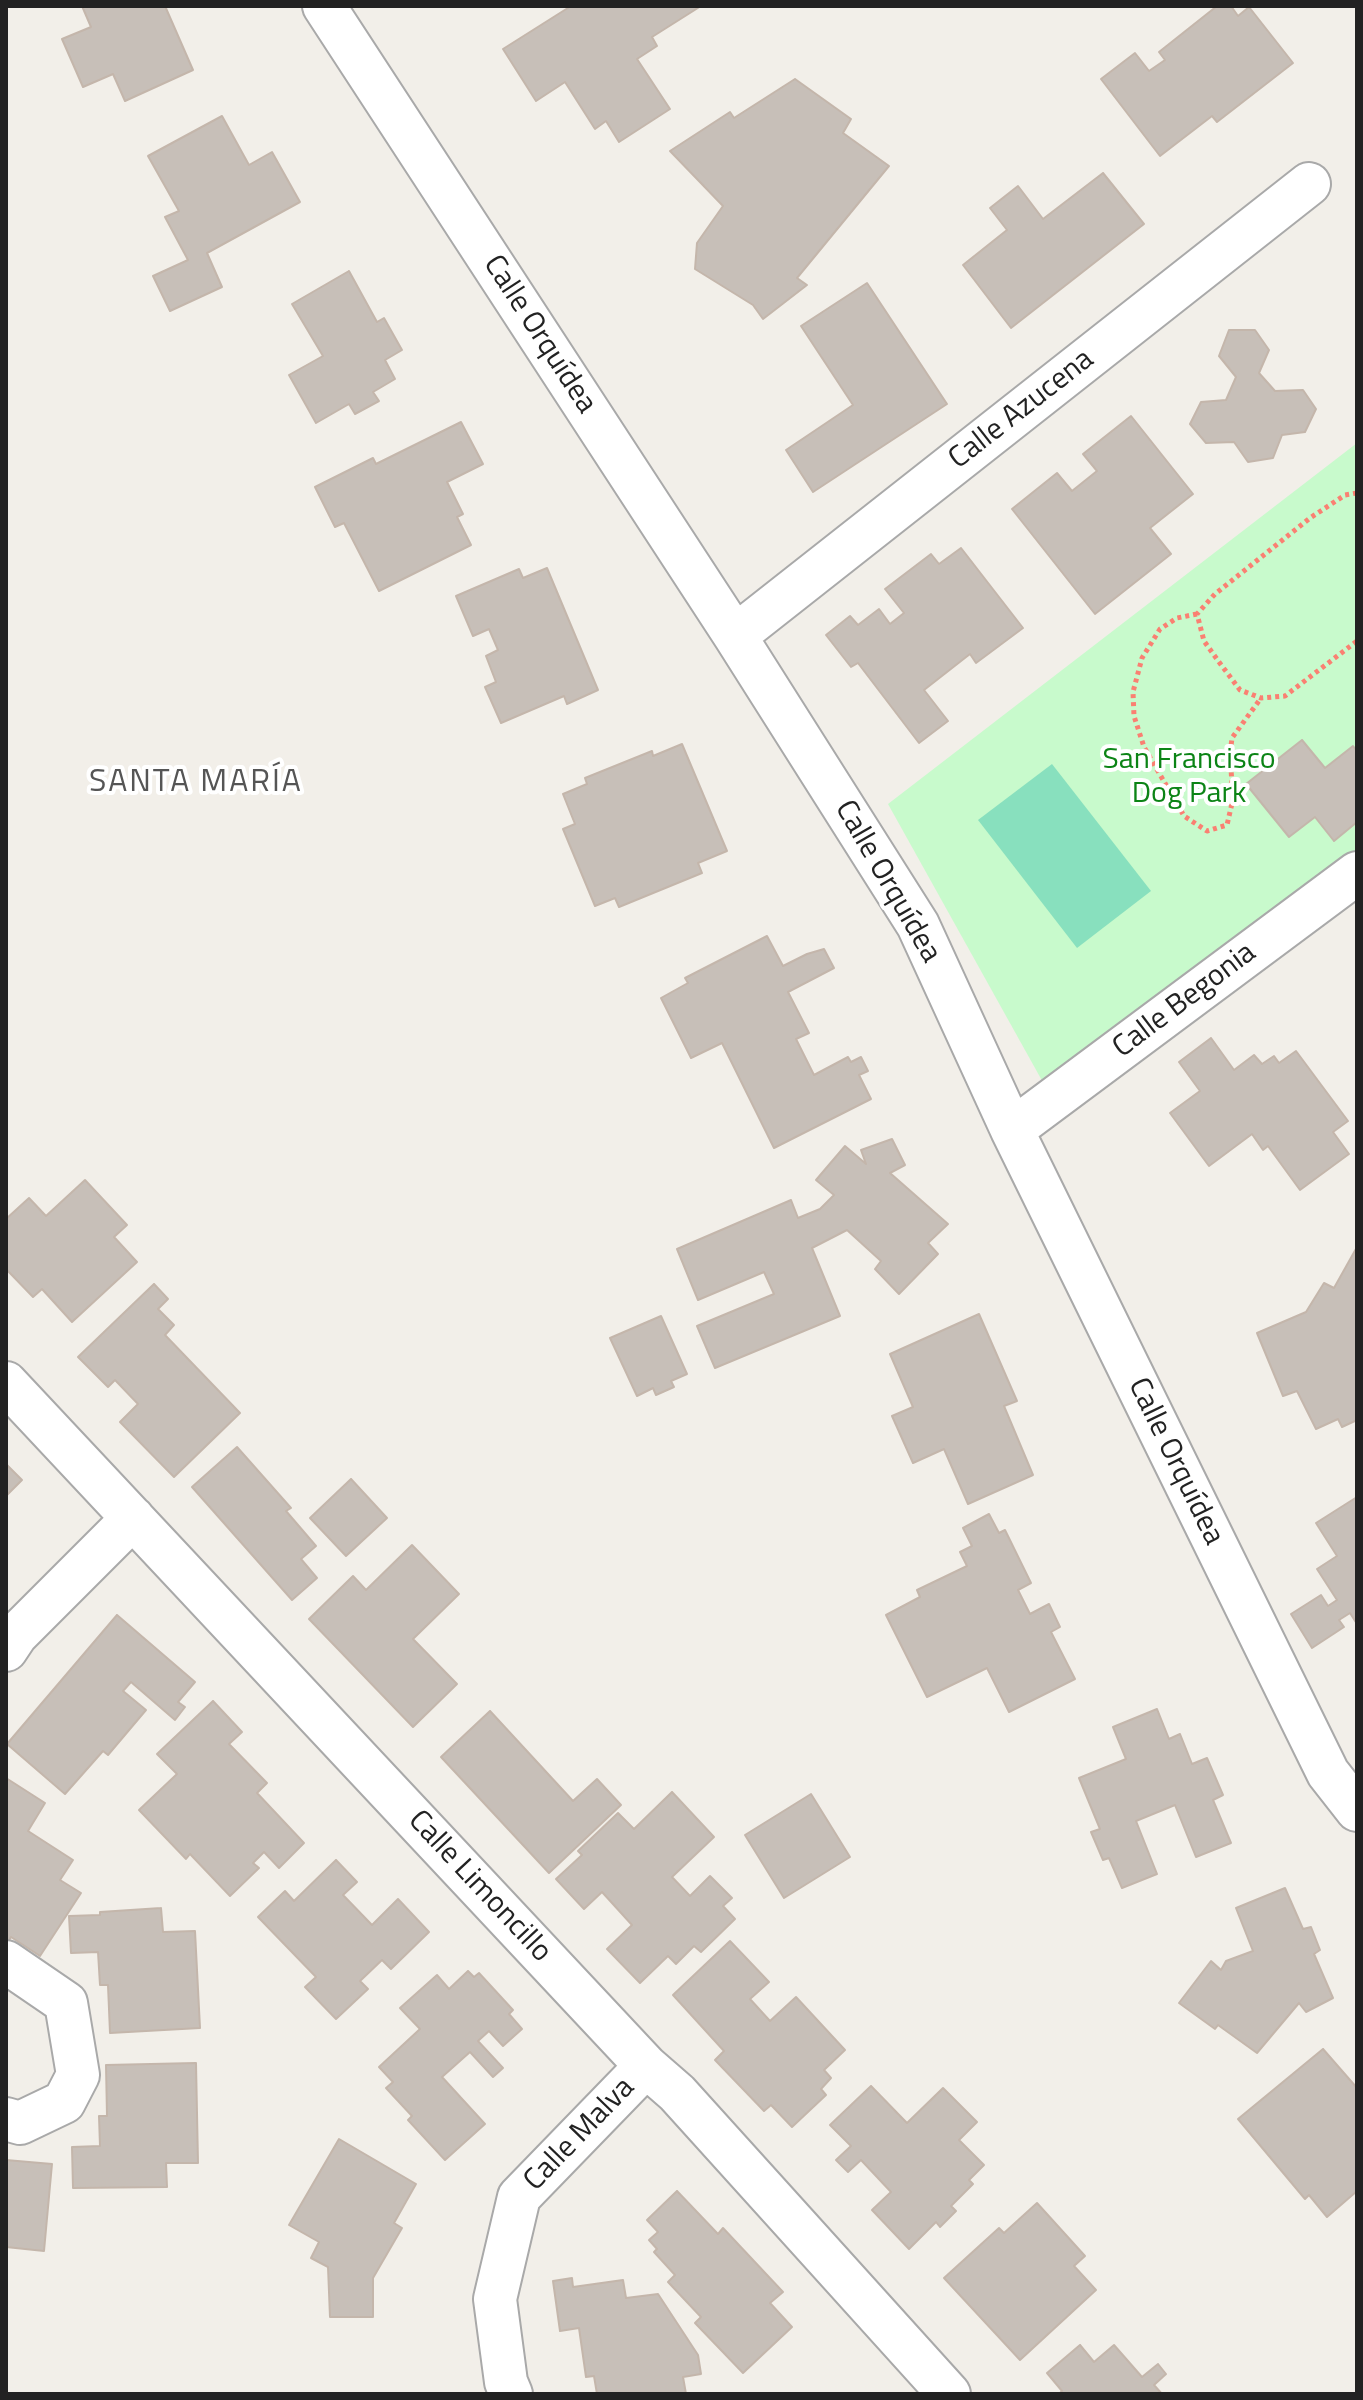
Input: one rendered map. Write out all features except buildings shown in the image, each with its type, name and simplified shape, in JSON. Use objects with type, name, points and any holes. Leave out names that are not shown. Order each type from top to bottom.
[{"type":"street","name":"Calle Orquídea","points":[[324,6],[735,636],[918,925],[1012,1130],[1328,1773],[1357,1810]]},
{"type":"street","name":"Calle Azucena","points":[[735,636],[1309,184]]},
{"type":"street","name":"Calle Begonia","points":[[1012,1130],[1357,873]]},
{"type":"street","name":"Calle Limoncillo","points":[[6,1383],[646,2066],[677,2093],[949,2394]]},
{"type":"street","points":[[6,1650],[16,1635],[133,1518]]},
{"type":"street","points":[[6,1962],[66,2003],[78,2075],[64,2102],[20,2123],[6,2119]]},
{"type":"street","name":"Calle Malva","points":[[511,2394],[506,2382],[495,2299],[519,2197],[646,2066]]},
{"type":"path","points":[[1261,698],[1232,738],[1233,799],[1227,825],[1207,831],[1184,816],[1144,747],[1134,716],[1133,692],[1142,658],[1160,629],[1177,618],[1197,614],[1215,594],[1310,518],[1345,495],[1357,493]]},
{"type":"path","points":[[1197,614],[1204,641],[1240,690],[1261,698],[1285,696],[1357,641]]},
{"type":"green space","name":"San Francisco Dog Park","points":[[1357,443],[1357,856],[1045,1086],[888,804]]},
{"type":"green space","points":[[1052,764],[1151,891],[1077,948],[978,820]]},
{"type":"district","name":"SANTA MARÍA","points":[[196,783]]}]
